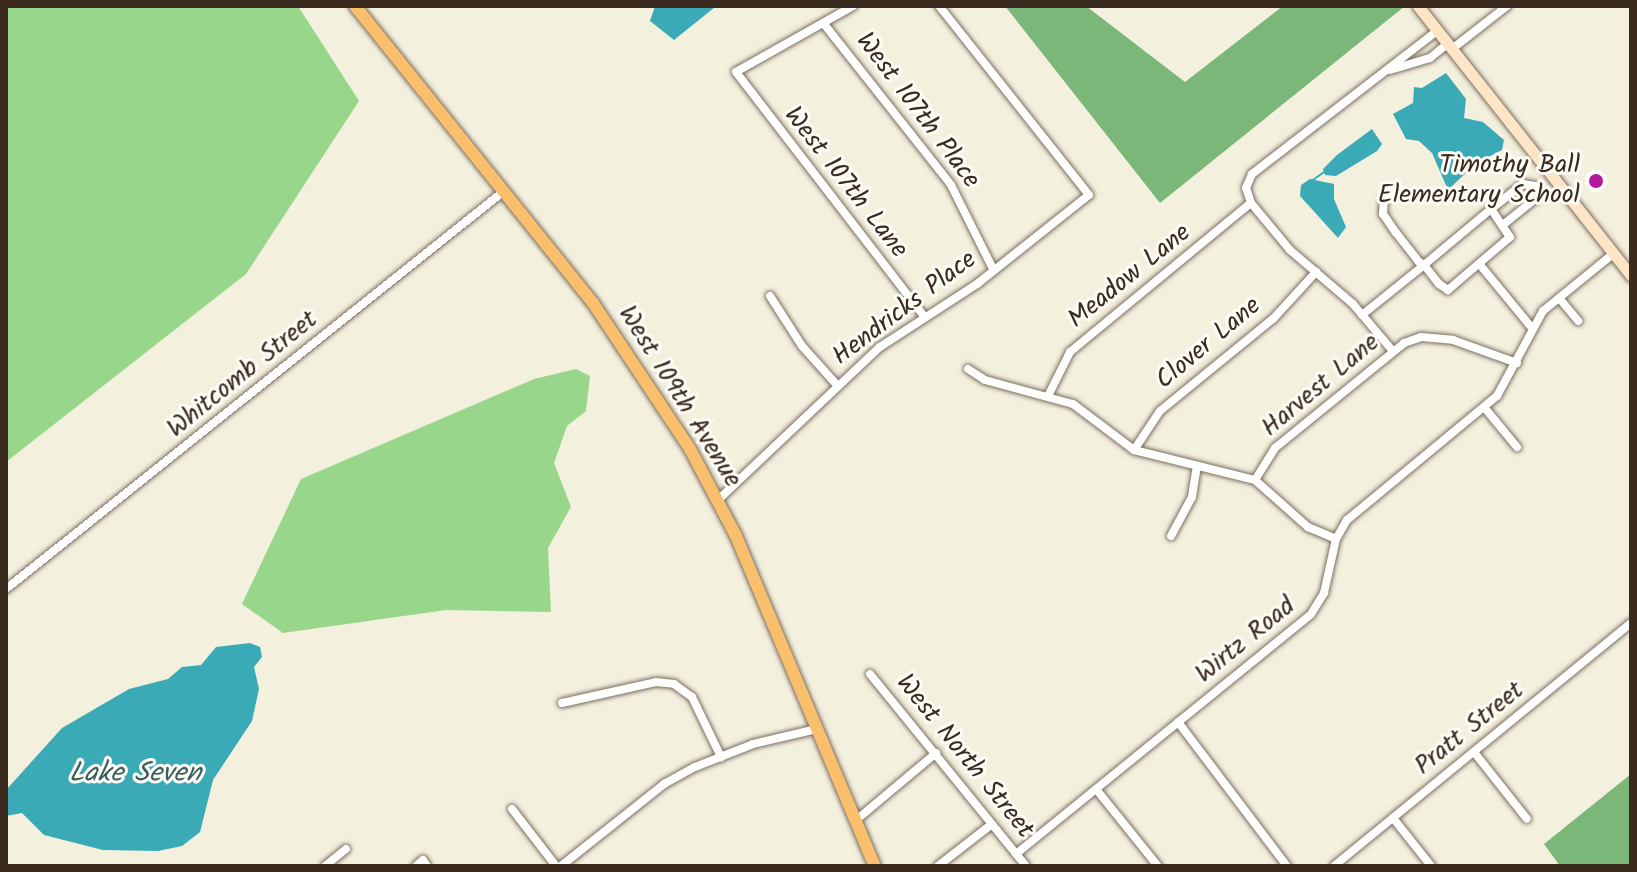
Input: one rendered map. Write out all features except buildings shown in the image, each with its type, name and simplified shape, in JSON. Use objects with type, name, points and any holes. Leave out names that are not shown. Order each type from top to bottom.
[{"type":"main road","name":"West 109th Avenue","points":[[355,6],[627,350],[719,499],[875,866]]},
{"type":"street","points":[[824,24],[853,6]]},
{"type":"street","name":"Hendricks Place","points":[[719,499],[880,347],[993,269],[1089,195],[939,6]]},
{"type":"street","points":[[1418,6],[1631,276]]},
{"type":"street","points":[[1385,71],[1430,58],[1507,6]]},
{"type":"street","name":"West 107th Lane","points":[[824,24],[736,72],[925,317]]},
{"type":"street","name":"West 107th Place","points":[[824,24],[951,185],[993,269]]},
{"type":"street","points":[[1392,350],[1362,315],[1316,272],[1251,203],[1246,188],[1252,174],[1437,31]]},
{"type":"street","points":[[1362,315],[1523,184],[1535,186],[1535,199],[1504,224]]},
{"type":"street","name":"Whitcomb Street","points":[[6,589],[504,191]]},
{"type":"street","points":[[1384,200],[1383,214],[1448,290],[1509,243],[1504,224],[1491,209]]},
{"type":"street","name":"Meadow Lane","points":[[1049,394],[1070,352],[1251,203]]},
{"type":"street","name":"Wirtz Road","points":[[1016,854],[1311,614],[1324,593],[1336,539],[1359,508],[1506,386],[1532,328],[1559,298],[1613,254]]},
{"type":"street","points":[[1481,266],[1532,328]]},
{"type":"street","name":"Clover Lane","points":[[1134,450],[1160,411],[1273,319],[1316,272]]},
{"type":"street","points":[[770,296],[802,346],[837,385]]},
{"type":"street","points":[[1559,298],[1578,321]]},
{"type":"street","name":"Harvest Lane","points":[[1255,480],[1275,448],[1392,350],[1421,337],[1453,340],[1517,363]]},
{"type":"street","points":[[968,369],[985,380],[1049,394],[1073,404],[1134,450],[1255,480],[1308,527],[1336,539]]},
{"type":"street","points":[[1484,407],[1517,447]]},
{"type":"street","points":[[1171,536],[1192,497],[1197,466]]},
{"type":"street","name":"Pratt Street","points":[[1334,866],[1631,623]]},
{"type":"street","name":"West North Street","points":[[870,674],[1026,866]]},
{"type":"street","points":[[562,703],[656,682],[674,684],[692,697],[721,757]]},
{"type":"street","points":[[1178,722],[1287,866]]},
{"type":"street","points":[[512,809],[559,866],[664,784],[721,757],[817,729]]},
{"type":"street","points":[[1474,752],[1527,819]]},
{"type":"street","points":[[855,821],[936,753]]},
{"type":"street","points":[[1096,789],[1158,866]]},
{"type":"street","points":[[1393,818],[1431,866]]},
{"type":"street","points":[[938,866],[992,824]]},
{"type":"street","points":[[325,866],[346,849]]},
{"type":"street","points":[[416,866],[423,860],[427,866]]},
{"type":"green space","points":[[6,6],[298,6],[359,101],[246,274],[6,462]]},
{"type":"green space","points":[[1005,6],[1086,6],[1185,82],[1283,6],[1405,6],[1160,203]]},
{"type":"green space","points":[[576,369],[590,376],[586,411],[567,426],[554,463],[571,507],[548,548],[551,612],[446,610],[283,633],[242,604],[301,479],[534,379]]},
{"type":"green space","points":[[1631,774],[1631,866],[1560,866],[1544,844]]},
{"type":"water","points":[[655,6],[715,7],[674,40],[650,21]]},
{"type":"water","points":[[1446,73],[1466,99],[1464,118],[1483,122],[1504,140],[1502,150],[1475,164],[1448,190],[1432,153],[1419,141],[1406,139],[1393,114],[1413,103],[1414,87],[1422,88]]},
{"type":"water","points":[[1372,129],[1382,144],[1377,151],[1336,176],[1325,175],[1323,169],[1337,155]]},
{"type":"water","points":[[1310,179],[1334,184],[1334,199],[1346,227],[1338,238],[1300,196],[1301,185]]},
{"type":"water","name":"Lake Seven","points":[[250,643],[260,647],[262,657],[254,667],[259,689],[252,721],[213,780],[200,832],[182,846],[158,851],[103,850],[44,835],[22,813],[6,816],[6,790],[62,728],[129,689],[168,679],[182,667],[201,665],[216,647]]},
{"type":"waterway","points":[[1313,180],[1324,172]]},
{"type":"place","name":"Timothy Ball Elementary School","points":[[1596,181]]}]
